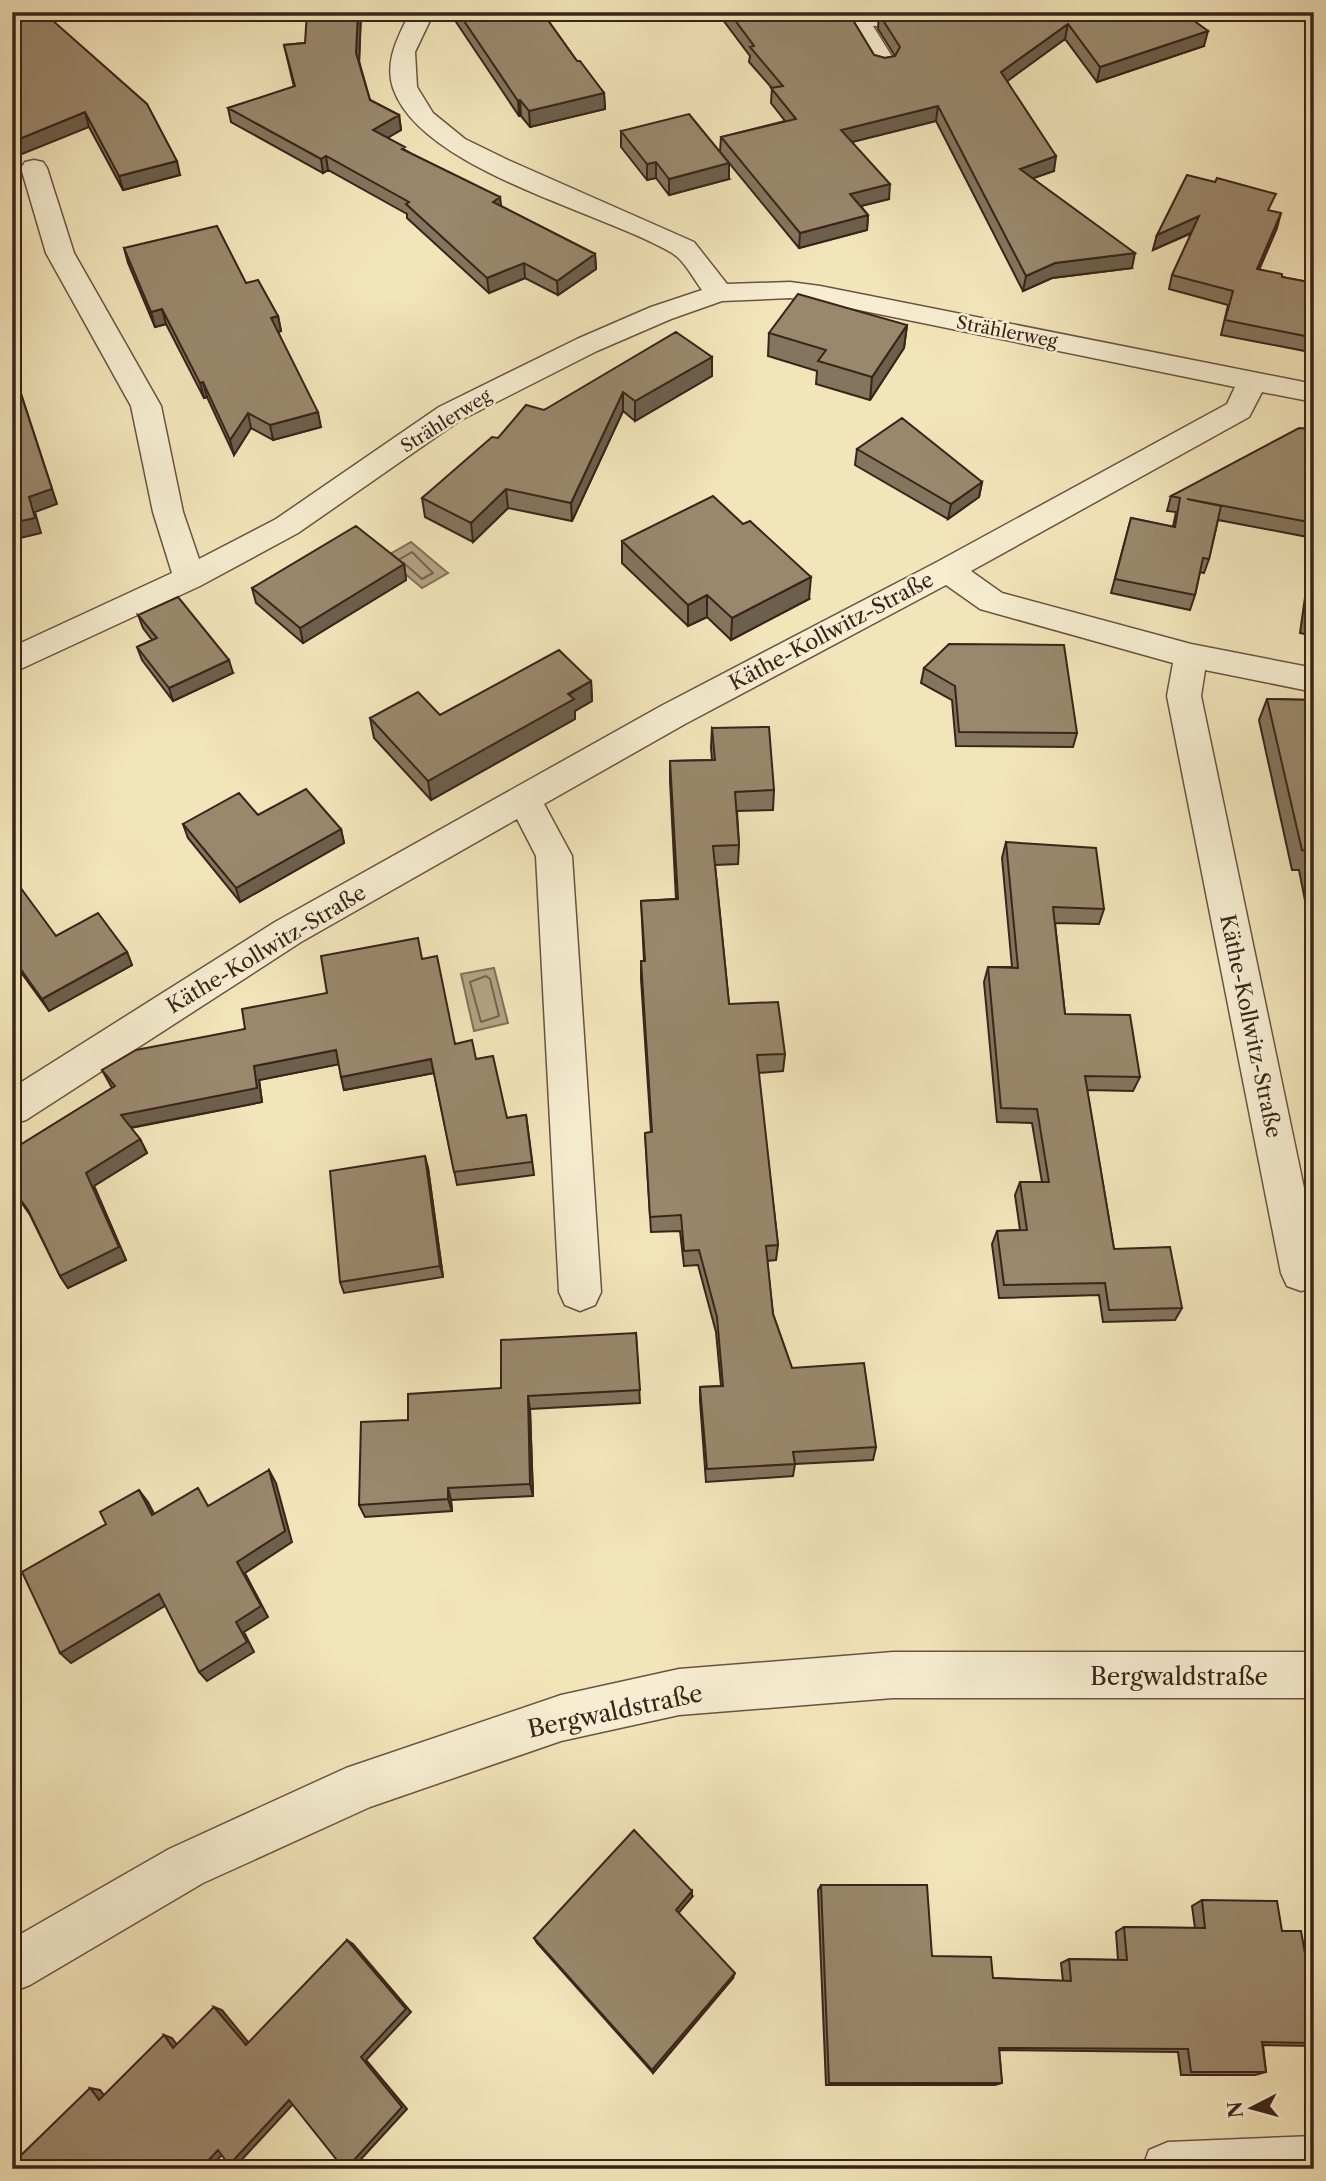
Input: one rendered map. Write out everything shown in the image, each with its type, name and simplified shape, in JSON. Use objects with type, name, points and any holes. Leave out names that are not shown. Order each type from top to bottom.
[{"type":"street","points":[[422,12],[403,52],[405,87],[423,118],[456,144],[499,166],[684,248],[719,293]]},
{"type":"street","points":[[856,15],[952,21]]},
{"type":"street","points":[[856,15],[884,63]]},
{"type":"street","points":[[34,167],[60,253],[146,406],[168,512],[189,578]]},
{"type":"street","name":"Strählerweg","points":[[12,661],[189,578],[287,526],[449,414],[587,345],[661,313],[719,293],[790,290],[820,294],[1314,393]]},
{"type":"street","points":[[948,570],[1239,410],[1252,381]]},
{"type":"street","name":"Käthe-Kollwitz-Straße","points":[[12,1108],[288,932],[673,715],[948,570],[991,601],[1191,656],[1314,680]]},
{"type":"street","name":"Käthe-Kollwitz-Straße","points":[[1191,656],[1184,696],[1301,1273]]},
{"type":"street","points":[[525,800],[554,856],[580,1292]]},
{"type":"street","name":"Bergwaldstraße","points":[[12,1967],[186,1866],[363,1784],[574,1715],[679,1692],[894,1675],[1314,1675]]},
{"type":"street","points":[[1168,2169],[1314,2162]]},
{"type":"water","points":[[411,542],[448,573],[422,588],[385,557]]},
{"type":"water","points":[[494,968],[508,1023],[474,1031],[461,974]]},
{"type":"building","points":[[12,12],[43,12],[147,104],[177,161],[119,176],[85,112],[12,142]]},
{"type":"building","points":[[307,12],[358,12],[356,53],[370,100],[399,115],[373,130],[405,147],[402,149],[500,197],[493,202],[595,254],[557,281],[524,263],[487,278],[406,204],[409,202],[326,156],[321,159],[228,108],[295,86],[284,45],[305,43]]},
{"type":"building","points":[[458,12],[542,12],[604,93],[529,111],[518,101]]},
{"type":"building","points":[[729,12],[848,12],[874,55],[885,58],[895,56],[900,47],[879,14],[1075,20],[1086,17],[1088,12],[1182,12],[1208,31],[1100,67],[1068,24],[1001,72],[1056,156],[1020,169],[1135,253],[1055,263],[1026,276],[938,106],[841,130],[890,184],[850,194],[868,215],[800,233],[721,137],[796,119],[771,88],[783,86],[750,47],[754,46]]},
{"type":"building","points":[[689,114],[729,163],[669,179],[656,162],[647,164],[621,131]]},
{"type":"building","points":[[1187,175],[1215,182],[1217,178],[1276,194],[1268,210],[1281,213],[1257,269],[1314,283],[1314,322],[1310,337],[1225,320],[1233,291],[1172,275],[1199,216],[1157,235]]},
{"type":"building","points":[[217,226],[246,283],[258,280],[278,316],[271,318],[318,412],[270,425],[248,413],[230,440],[203,382],[200,383],[162,309],[151,312],[124,248]]},
{"type":"building","points":[[798,294],[907,325],[872,377],[818,361],[826,350],[769,333]]},
{"type":"building","points":[[676,332],[712,357],[635,401],[623,392],[571,503],[506,489],[471,523],[422,498],[492,437],[498,438],[526,405],[544,410]]},
{"type":"building","points":[[12,367],[52,489],[29,497],[35,518],[12,523]]},
{"type":"building","points":[[902,418],[982,482],[951,504],[857,449]]},
{"type":"building","points":[[1299,428],[1314,429],[1314,523],[1187,499],[1221,506],[1209,559],[1203,558],[1195,595],[1115,579],[1131,518],[1175,527],[1180,498],[1171,496]]},
{"type":"building","points":[[713,496],[743,524],[750,521],[811,577],[732,618],[707,595],[688,605],[622,541]]},
{"type":"building","points":[[356,526],[404,564],[300,628],[252,588]]},
{"type":"building","points":[[1314,561],[1314,620],[1306,618]]},
{"type":"building","points":[[178,597],[229,660],[169,688],[137,647],[157,638],[138,615]]},
{"type":"building","points":[[949,644],[1064,645],[1077,733],[959,732],[955,686],[924,668]]},
{"type":"building","points":[[559,650],[591,681],[568,694],[574,699],[428,781],[370,718],[418,692],[440,715]]},
{"type":"building","points":[[1267,699],[1314,700],[1314,879],[1308,851],[1302,850]]},
{"type":"building","points":[[769,727],[774,790],[735,792],[739,845],[713,846],[729,1004],[778,1002],[785,1054],[757,1055],[778,1245],[766,1246],[773,1314],[792,1368],[864,1363],[876,1447],[793,1452],[795,1464],[707,1469],[700,1387],[723,1386],[717,1317],[699,1250],[684,1251],[681,1215],[650,1217],[645,1133],[652,1132],[641,961],[645,961],[641,901],[678,899],[670,761],[715,760],[712,728]]},
{"type":"building","points":[[306,789],[341,829],[236,888],[183,824],[239,793],[258,815]]},
{"type":"building","points":[[1006,842],[1096,848],[1104,909],[1053,907],[1065,1014],[1130,1015],[1140,1077],[1085,1076],[1114,1249],[1170,1247],[1182,1308],[1109,1310],[1105,1283],[1004,1285],[997,1231],[1027,1230],[1020,1182],[1049,1182],[1037,1109],[1001,1108],[988,967],[1018,968]]},
{"type":"building","points":[[20,887],[56,936],[98,913],[127,952],[42,999],[12,957],[12,892]]},
{"type":"building","points":[[418,938],[422,959],[437,956],[455,1044],[472,1040],[476,1059],[493,1056],[507,1118],[526,1115],[532,1162],[454,1172],[431,1059],[341,1077],[336,1050],[254,1066],[257,1088],[121,1115],[140,1139],[86,1173],[119,1247],[60,1276],[28,1210],[12,1188],[12,1150],[115,1086],[102,1070],[136,1050],[245,1029],[242,1009],[327,993],[321,956]]},
{"type":"building","points":[[425,1156],[440,1266],[340,1282],[330,1171]]},
{"type":"building","points":[[636,1333],[640,1390],[528,1396],[530,1484],[448,1488],[448,1499],[359,1505],[361,1422],[408,1420],[408,1394],[501,1388],[501,1340]]},
{"type":"building","points":[[269,1470],[285,1531],[237,1562],[261,1606],[236,1622],[247,1642],[199,1672],[159,1594],[60,1653],[22,1572],[106,1524],[100,1512],[139,1490],[152,1515],[198,1488],[208,1506]]},
{"type":"building","points":[[634,1830],[692,1891],[676,1910],[735,1973],[652,2070],[534,1938]]},
{"type":"building","points":[[821,1885],[927,1885],[932,1956],[991,1957],[993,1978],[1071,1981],[1069,1959],[1127,1960],[1124,1927],[1205,1928],[1202,1900],[1277,1901],[1282,1931],[1301,1931],[1311,1986],[1314,1986],[1314,2043],[1262,2042],[1266,2072],[1191,2072],[1188,2049],[999,2048],[1002,2083],[829,2083]]},
{"type":"building","points":[[347,1940],[406,2009],[361,2057],[402,2107],[346,2169],[289,2100],[229,2165],[218,2150],[200,2169],[12,2169],[12,2164],[90,2088],[99,2100],[164,2035],[173,2048],[214,2007],[246,2045]]}]
